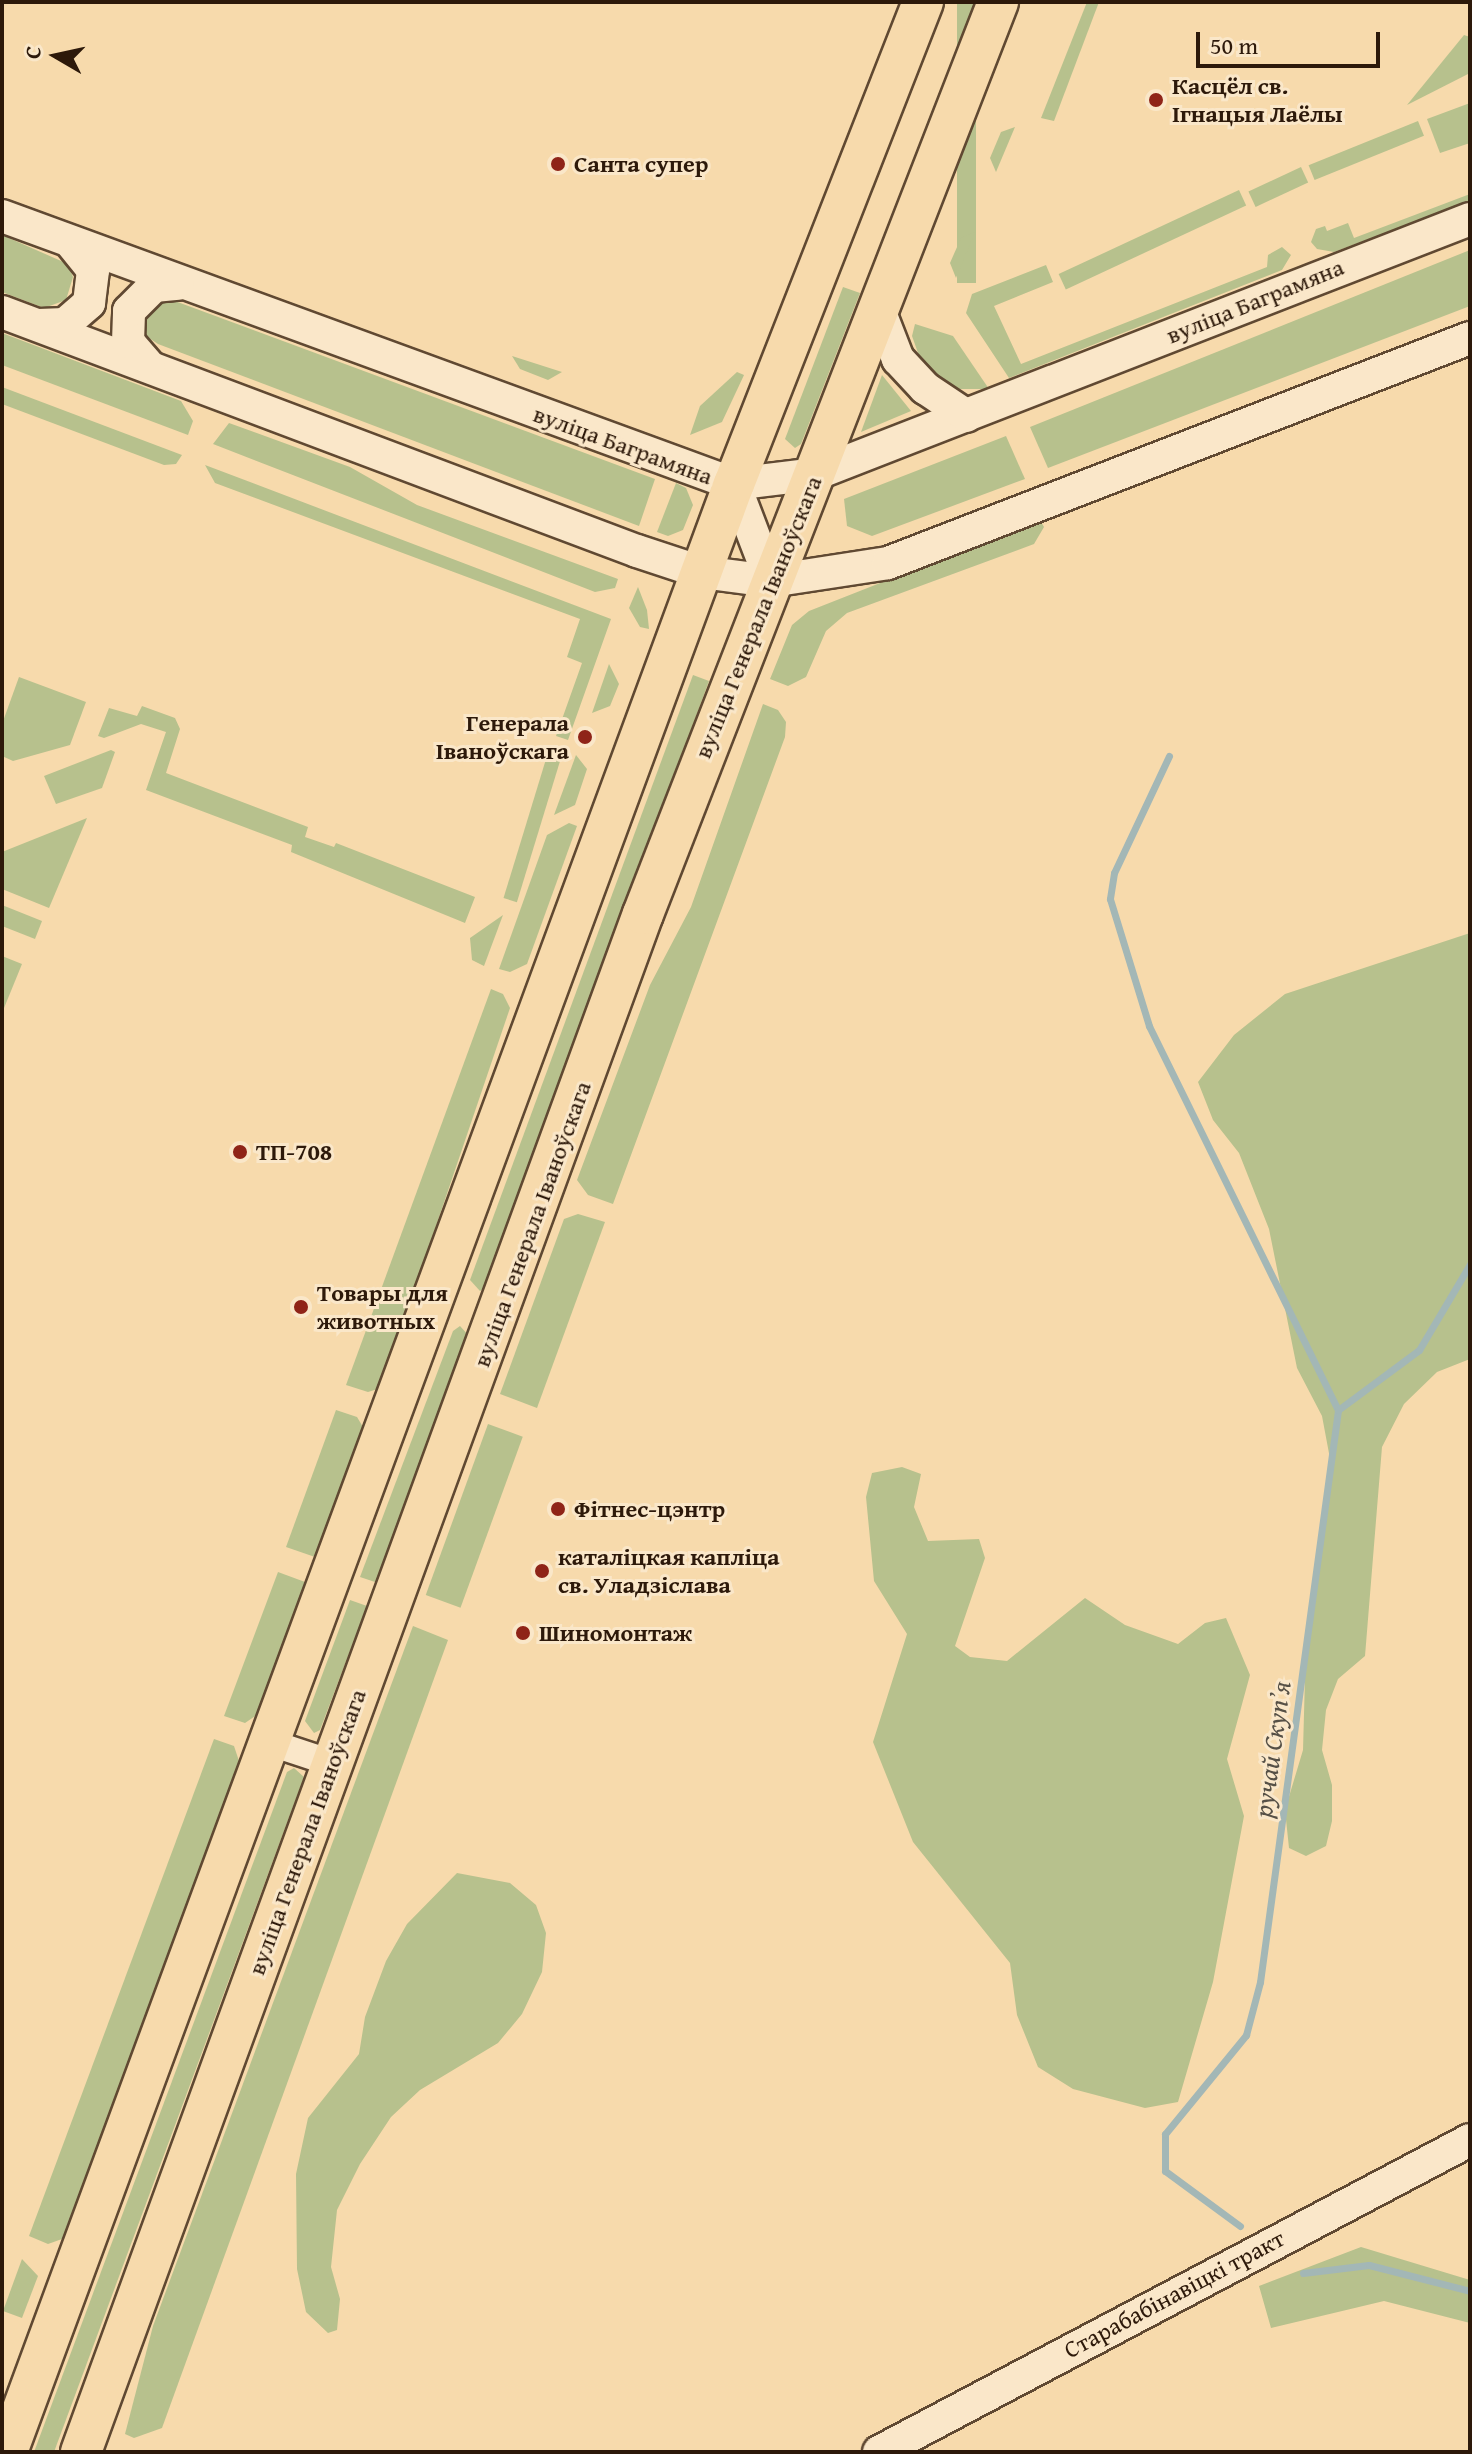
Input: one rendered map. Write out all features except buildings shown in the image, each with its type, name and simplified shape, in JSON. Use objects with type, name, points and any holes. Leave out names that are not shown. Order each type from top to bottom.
[{"type":"main road","points":[[7,2452],[426,1325],[701,572],[923,2]]},
{"type":"main road","name":"вуліца Генерала Іваноўскага","points":[[81,2452],[487,1348],[643,914],[998,2]]},
{"type":"main road","points":[[448,1264],[455,1292],[471,1302],[493,1301],[509,1286]]},
{"type":"main road","points":[[426,1325],[449,1313],[466,1316],[482,1329],[487,1348]]},
{"type":"street","name":"вуліца Баграмяна","points":[[2,216],[178,284],[734,484],[815,474],[1470,219]]},
{"type":"street","points":[[33,323],[65,324],[83,312],[93,292],[88,259],[61,239]]},
{"type":"street","points":[[149,366],[128,342],[129,311],[144,292],[178,284]]},
{"type":"street","points":[[879,310],[898,359],[925,388],[967,416]]},
{"type":"street","points":[[2,312],[701,572],[771,581],[888,563],[1470,338]]},
{"type":"street","points":[[734,484],[771,581]]},
{"type":"street","points":[[271,1743],[332,1763]]},
{"type":"street","name":"Старабабінавіцкі тракт","points":[[879,2452],[1470,2140]]},
{"type":"green space","points":[[957,2],[976,2],[976,283],[957,283]]},
{"type":"green space","points":[[1087,2],[1099,2],[1054,121],[1041,118]]},
{"type":"green space","points":[[1464,35],[1470,37],[1470,73],[1407,105]]},
{"type":"green space","points":[[1470,103],[1470,143],[1440,153],[1427,119]]},
{"type":"green space","points":[[1418,121],[1424,136],[1315,180],[1309,165]]},
{"type":"green space","points":[[1015,127],[996,172],[990,158],[1001,132]]},
{"type":"green space","points":[[1301,167],[1308,182],[1256,207],[1248,192]]},
{"type":"green space","points":[[1239,190],[1246,205],[1066,290],[1059,274]]},
{"type":"green space","points":[[1470,194],[1470,201],[1334,252],[1317,249],[1311,242],[1316,229],[1325,226],[1327,231],[1348,223],[1354,238]]},
{"type":"green space","points":[[975,232],[956,278],[950,263],[961,238]]},
{"type":"green space","points":[[2,235],[68,264],[73,277],[66,300],[44,308],[2,292]]},
{"type":"green space","points":[[1282,247],[1291,255],[1282,270],[1009,378],[966,313],[972,294],[1046,265],[1053,282],[994,306],[1021,364],[1267,267],[1268,255]]},
{"type":"green space","points":[[1470,250],[1470,306],[1048,468],[1030,427]]},
{"type":"green space","points":[[843,287],[860,293],[801,444],[795,448],[785,439]]},
{"type":"green space","points":[[164,297],[655,479],[639,526],[158,344],[146,336],[143,316]]},
{"type":"green space","points":[[915,324],[953,336],[989,389],[951,389],[923,367],[912,336]]},
{"type":"green space","points":[[2,333],[181,401],[193,421],[188,435],[2,365]]},
{"type":"green space","points":[[512,356],[562,372],[548,380],[520,369]]},
{"type":"green space","points":[[737,372],[744,375],[722,422],[690,435],[700,406]]},
{"type":"green space","points":[[882,375],[911,411],[861,432]]},
{"type":"green space","points":[[2,387],[182,455],[176,464],[164,465],[2,404]]},
{"type":"green space","points":[[229,423],[350,467],[417,505],[618,579],[615,588],[595,592],[213,444]]},
{"type":"green space","points":[[1006,436],[1025,479],[872,536],[847,526],[844,499]]},
{"type":"green space","points":[[205,465],[611,619],[568,740],[556,736],[582,663],[567,657],[580,619],[215,483]]},
{"type":"green space","points":[[676,483],[686,488],[693,505],[683,530],[668,536],[657,532]]},
{"type":"green space","points":[[1040,520],[1044,527],[1034,544],[847,613],[826,631],[806,677],[788,686],[770,679],[792,625],[809,611]]},
{"type":"green space","points":[[638,587],[647,610],[649,629],[640,627],[629,608]]},
{"type":"green space","points":[[609,664],[619,684],[610,706],[592,713]]},
{"type":"green space","points":[[693,675],[709,681],[487,1286],[480,1291],[470,1280]]},
{"type":"green space","points":[[19,677],[86,702],[70,745],[13,761],[2,756],[2,724]]},
{"type":"green space","points":[[763,704],[778,710],[786,722],[785,737],[613,1204],[588,1195],[577,1180],[650,985],[691,907]]},
{"type":"green space","points":[[142,706],[175,718],[180,729],[166,773],[308,827],[305,837],[334,847],[336,843],[475,897],[465,923],[291,852],[292,845],[146,790],[166,732],[141,724],[104,738],[98,736],[109,708],[137,716]]},
{"type":"green space","points":[[550,746],[563,750],[517,902],[504,898]]},
{"type":"green space","points":[[111,750],[115,752],[102,788],[56,804],[44,776]]},
{"type":"green space","points":[[576,755],[587,769],[575,805],[554,815]]},
{"type":"green space","points":[[87,818],[49,908],[2,889],[2,852]]},
{"type":"green space","points":[[569,823],[577,826],[527,964],[510,972],[499,969],[547,835]]},
{"type":"green space","points":[[2,905],[42,921],[35,939],[2,926]]},
{"type":"green space","points":[[503,915],[484,966],[472,960],[470,938]]},
{"type":"green space","points":[[1470,933],[1470,1359],[1437,1372],[1404,1404],[1382,1447],[1365,1656],[1338,1679],[1326,1710],[1322,1750],[1332,1785],[1332,1821],[1326,1846],[1306,1856],[1289,1848],[1285,1810],[1303,1750],[1306,1641],[1331,1464],[1322,1416],[1297,1368],[1269,1229],[1239,1153],[1213,1120],[1198,1082],[1234,1035],[1285,994]]},
{"type":"green space","points":[[2,956],[22,964],[2,1013]]},
{"type":"green space","points":[[491,989],[503,994],[510,1008],[381,1388],[368,1392],[346,1385]]},
{"type":"green space","points":[[578,1214],[605,1222],[537,1408],[500,1394],[564,1219]]},
{"type":"green space","points":[[460,1326],[469,1336],[378,1583],[360,1577],[453,1331]]},
{"type":"green space","points":[[336,1410],[357,1417],[363,1427],[315,1557],[286,1547]]},
{"type":"green space","points":[[488,1424],[523,1437],[461,1608],[426,1595]]},
{"type":"green space","points":[[902,1467],[921,1474],[914,1507],[928,1541],[979,1539],[985,1558],[955,1646],[970,1657],[1007,1661],[1085,1598],[1125,1625],[1178,1644],[1205,1623],[1226,1618],[1250,1675],[1227,1759],[1244,1816],[1213,1982],[1178,2102],[1145,2108],[1073,2089],[1038,2067],[1017,2015],[1010,1963],[913,1842],[873,1742],[907,1634],[874,1581],[866,1497],[872,1473]]},
{"type":"green space","points":[[278,1572],[305,1582],[258,1714],[245,1723],[224,1716]]},
{"type":"green space","points":[[350,1600],[367,1606],[320,1730],[314,1733],[305,1721]]},
{"type":"green space","points":[[413,1626],[448,1640],[162,2428],[134,2438],[125,2434],[153,2326]]},
{"type":"green space","points":[[214,1739],[234,1746],[239,1761],[69,2226],[62,2239],[48,2244],[29,2236]]},
{"type":"green space","points":[[294,1768],[304,1777],[54,2452],[34,2452],[287,1772]]},
{"type":"green space","points":[[457,1873],[510,1883],[536,1905],[546,1933],[542,1972],[522,2014],[498,2043],[420,2090],[391,2117],[360,2164],[337,2210],[331,2267],[340,2299],[337,2330],[328,2333],[306,2312],[297,2269],[296,2174],[308,2118],[359,2054],[365,2017],[386,1961],[407,1924]]},
{"type":"green space","points":[[1361,2247],[1470,2280],[1470,2323],[1384,2301],[1271,2328],[1259,2286]]},
{"type":"green space","points":[[22,2259],[38,2276],[22,2318],[3,2311]]},
{"type":"waterway","points":[[1169,756],[1114,873],[1110,899],[1149,1026],[1338,1410]]},
{"type":"waterway","name":"ручай Скупʼя","points":[[1240,2226],[1165,2171],[1165,2134],[1246,2035],[1260,1982],[1338,1410],[1419,1350],[1470,1264]]},
{"type":"waterway","name":"ручай Скупʼя","points":[[1303,2273],[1369,2265],[1470,2291]]},
{"type":"place","name":"Касцёл св. Ігнацыя Лаёлы","points":[[1156,100]]},
{"type":"place","name":"Санта супер","points":[[558,164]]},
{"type":"place","name":"Генерала Іваноўскага","points":[[585,737]]},
{"type":"place","name":"ТП-708","points":[[240,1152]]},
{"type":"place","name":"Товары для животных","points":[[301,1307]]},
{"type":"place","name":"Фітнес-цэнтр","points":[[558,1509]]},
{"type":"place","name":"каталіцкая капліца св. Уладзіслава","points":[[542,1571]]},
{"type":"place","name":"Шиномонтаж","points":[[523,1633]]}]
